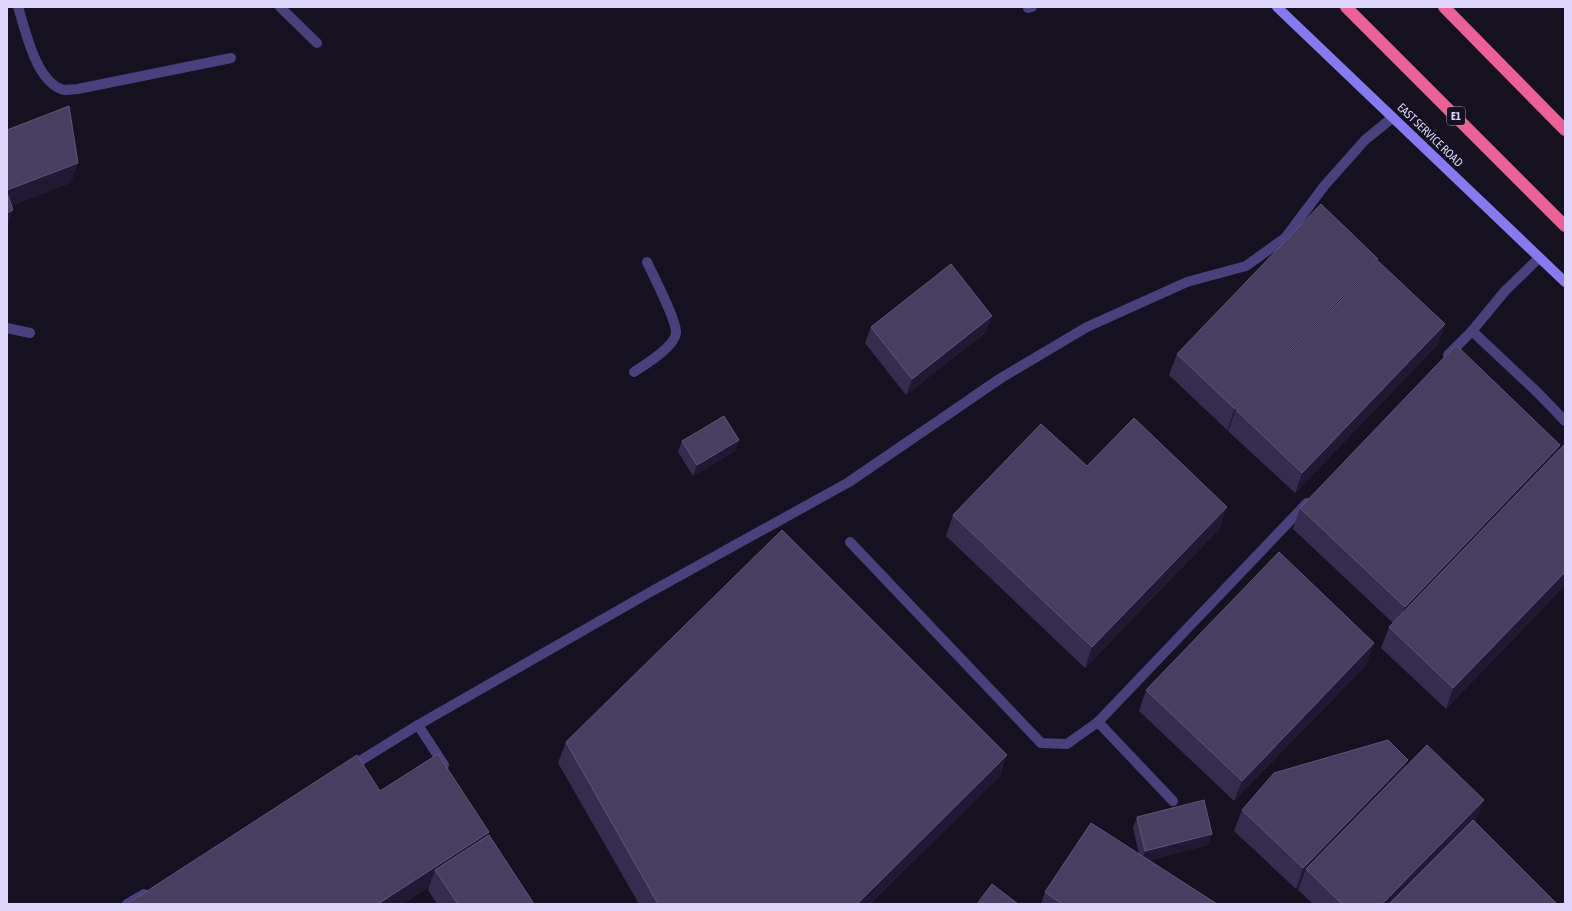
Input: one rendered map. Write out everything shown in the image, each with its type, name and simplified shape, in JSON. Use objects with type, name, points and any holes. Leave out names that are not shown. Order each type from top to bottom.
[{"type":"highway","name":"E1","points":[[1346,7],[1565,226]]},
{"type":"highway","points":[[1444,7],[1565,130]]},
{"type":"street","points":[[18,7],[36,61],[44,75],[52,84],[66,90],[78,89],[231,58]]},
{"type":"street","points":[[280,7],[317,43]]},
{"type":"street","name":"EAST SERVICE ROAD","points":[[1277,7],[1565,282]]},
{"type":"street","points":[[344,770],[418,725],[645,594],[849,482],[1001,378],[1087,327],[1187,282],[1246,266],[1285,238],[1325,184],[1364,140],[1392,118]]},
{"type":"street","points":[[1440,364],[1472,331],[1505,291],[1539,258]]},
{"type":"street","points":[[634,372],[666,349],[673,341],[676,334],[674,321],[647,262]]},
{"type":"street","points":[[7,328],[30,332]]},
{"type":"street","points":[[1472,331],[1537,392],[1565,421]]},
{"type":"street","points":[[850,542],[1041,743],[1067,744],[1098,722],[1316,493]]},
{"type":"street","points":[[1098,722],[1173,801]]},
{"type":"street","points":[[418,725],[447,771]]},
{"type":"street","points":[[127,904],[154,887]]},
{"type":"building","points":[[69,106],[78,163],[7,190],[7,130]]},
{"type":"building","points":[[7,193],[13,210],[7,213]]},
{"type":"building","points":[[1321,204],[1378,259],[1235,409],[1177,354]]},
{"type":"building","points":[[1378,261],[1445,324],[1302,473],[1236,410]]},
{"type":"building","points":[[951,264],[992,316],[912,379],[871,327]]},
{"type":"building","points":[[1456,345],[1560,445],[1405,607],[1300,508]]},
{"type":"building","points":[[724,416],[739,440],[697,465],[682,441]]},
{"type":"building","points":[[1134,418],[1227,507],[1092,647],[953,515],[1041,424],[1087,466]]},
{"type":"building","points":[[1565,444],[1565,572],[1453,688],[1389,627]]},
{"type":"building","points":[[782,530],[1007,755],[857,904],[658,904],[566,742]]},
{"type":"building","points":[[1279,552],[1374,643],[1242,781],[1146,690]]},
{"type":"building","points":[[1388,740],[1408,760],[1303,868],[1242,810],[1274,773]]},
{"type":"building","points":[[1427,745],[1484,800],[1382,904],[1342,904],[1306,869]]},
{"type":"building","points":[[438,754],[489,832],[378,904],[127,904],[357,755],[380,791]]},
{"type":"building","points":[[1204,800],[1212,834],[1145,851],[1137,817]]},
{"type":"building","points":[[1473,820],[1557,904],[1389,904]]},
{"type":"building","points":[[1091,823],[1217,904],[1062,904],[1045,892]]},
{"type":"building","points":[[489,835],[534,904],[458,904],[435,870]]},
{"type":"building","points":[[992,884],[1018,904],[977,904]]}]
